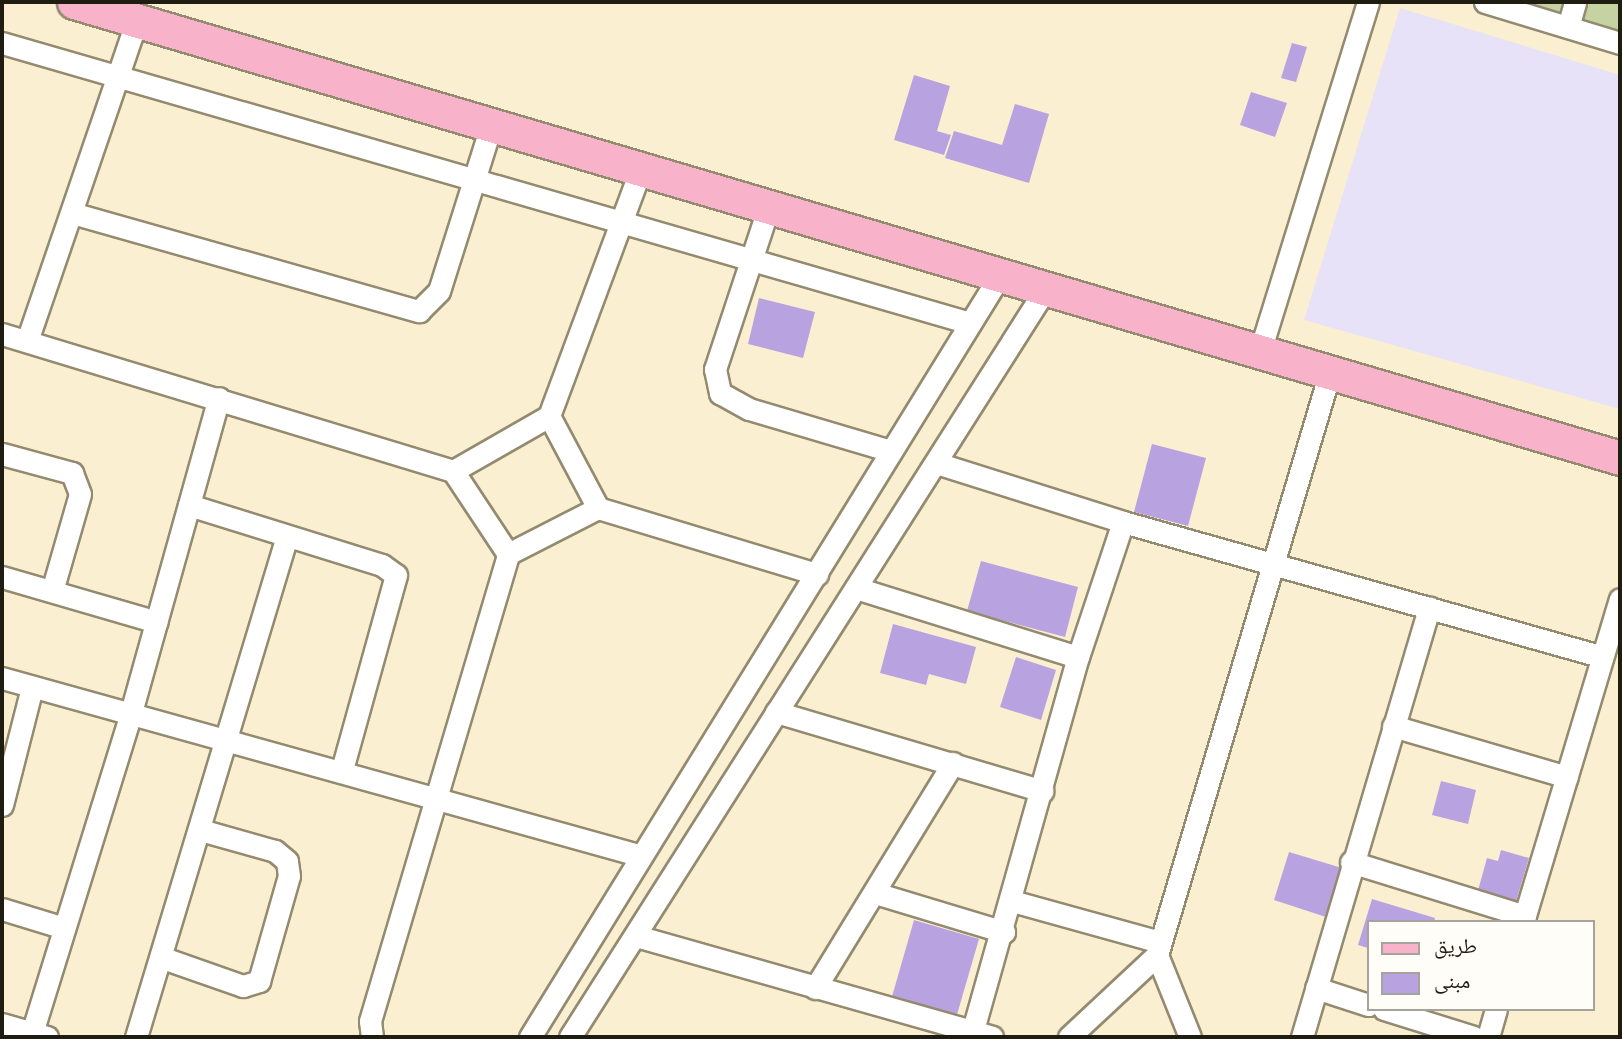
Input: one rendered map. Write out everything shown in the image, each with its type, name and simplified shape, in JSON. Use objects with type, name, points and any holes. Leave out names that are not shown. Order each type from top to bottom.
[{"type":"main road","points":[[74,2],[768,209],[1046,288],[1620,458]]},
{"type":"street","points":[[1260,351],[1368,2]]},
{"type":"street","points":[[1485,2],[1620,43]]},
{"type":"street","points":[[1568,27],[1575,2]]},
{"type":"street","points":[[27,341],[137,20]]},
{"type":"street","points":[[2,43],[475,177],[970,323]]},
{"type":"street","points":[[72,213],[419,311],[439,291],[491,126]]},
{"type":"street","points":[[453,471],[549,416],[641,169]]},
{"type":"street","points":[[768,209],[715,369],[720,393],[749,409],[891,451]]},
{"type":"street","points":[[530,1037],[638,855],[817,574],[1000,275]]},
{"type":"street","points":[[570,1037],[1046,288]]},
{"type":"street","points":[[2,334],[453,471],[508,554]]},
{"type":"street","points":[[1069,1037],[1159,948],[1330,372]]},
{"type":"street","points":[[2,1024],[39,1035],[64,928],[130,716],[219,398]]},
{"type":"street","points":[[549,416],[598,508]]},
{"type":"street","points":[[2,454],[72,473],[79,494],[52,592]]},
{"type":"street","points":[[936,463],[1124,522],[1275,562],[1602,657]]},
{"type":"street","points":[[189,505],[382,565],[396,575],[342,770]]},
{"type":"street","points":[[372,1037],[370,1021],[508,554],[598,508],[817,574]]},
{"type":"street","points":[[636,936],[979,1035],[1078,657],[1124,522]]},
{"type":"street","points":[[136,1037],[163,958],[201,830],[224,737],[287,536]]},
{"type":"street","points":[[2,577],[157,622]]},
{"type":"street","points":[[856,588],[1078,657]]},
{"type":"street","points":[[1351,862],[1524,919],[1620,599]]},
{"type":"street","points":[[1302,1037],[1351,862],[1429,607]]},
{"type":"street","points":[[2,678],[130,716],[224,737],[638,855]]},
{"type":"street","points":[[2,805],[32,687]]},
{"type":"street","points":[[776,712],[1043,791]]},
{"type":"street","points":[[1393,726],[1567,778]]},
{"type":"street","points":[[815,988],[953,763]]},
{"type":"street","points":[[163,958],[243,986],[259,981],[289,876],[287,860],[275,851],[201,830]]},
{"type":"street","points":[[875,893],[1004,932]]},
{"type":"street","points":[[1012,901],[1159,948]]},
{"type":"street","points":[[2,909],[64,928]]},
{"type":"street","points":[[1159,948],[1190,1037]]},
{"type":"street","points":[[1316,988],[1366,1003]]},
{"type":"street","points":[[1390,1011],[1474,1037]]},
{"type":"street","points":[[1488,1037],[1495,1011]]},
{"type":"shaded area","points":[[1400,8],[1620,75],[1620,409],[1304,320]]},
{"type":"green space","points":[[1524,2],[1620,2],[1620,31]]},
{"type":"building","points":[[1292,43],[1307,47],[1296,82],[1281,78]]},
{"type":"building","points":[[914,75],[950,86],[937,131],[951,135],[944,155],[894,140]]},
{"type":"building","points":[[1251,92],[1287,103],[1275,137],[1240,125]]},
{"type":"building","points":[[1015,104],[1049,114],[1029,183],[945,158],[954,131],[1002,145]]},
{"type":"building","points":[[759,298],[815,312],[803,358],[748,344]]},
{"type":"building","points":[[1152,444],[1206,458],[1188,526],[1134,512]]},
{"type":"building","points":[[981,561],[1078,587],[1065,637],[967,611]]},
{"type":"building","points":[[893,624],[976,647],[966,684],[929,674],[926,685],[880,673]]},
{"type":"building","points":[[1016,657],[1056,670],[1041,720],[1000,707]]},
{"type":"building","points":[[1441,781],[1476,790],[1468,824],[1432,815]]},
{"type":"building","points":[[1501,850],[1529,858],[1515,905],[1477,894],[1487,858],[1498,861]]},
{"type":"building","points":[[1289,852],[1342,868],[1326,917],[1274,900]]},
{"type":"building","points":[[1372,899],[1435,918],[1366,920],[1366,947],[1358,945]]},
{"type":"building","points":[[914,920],[979,939],[956,1018],[891,1000]]}]
